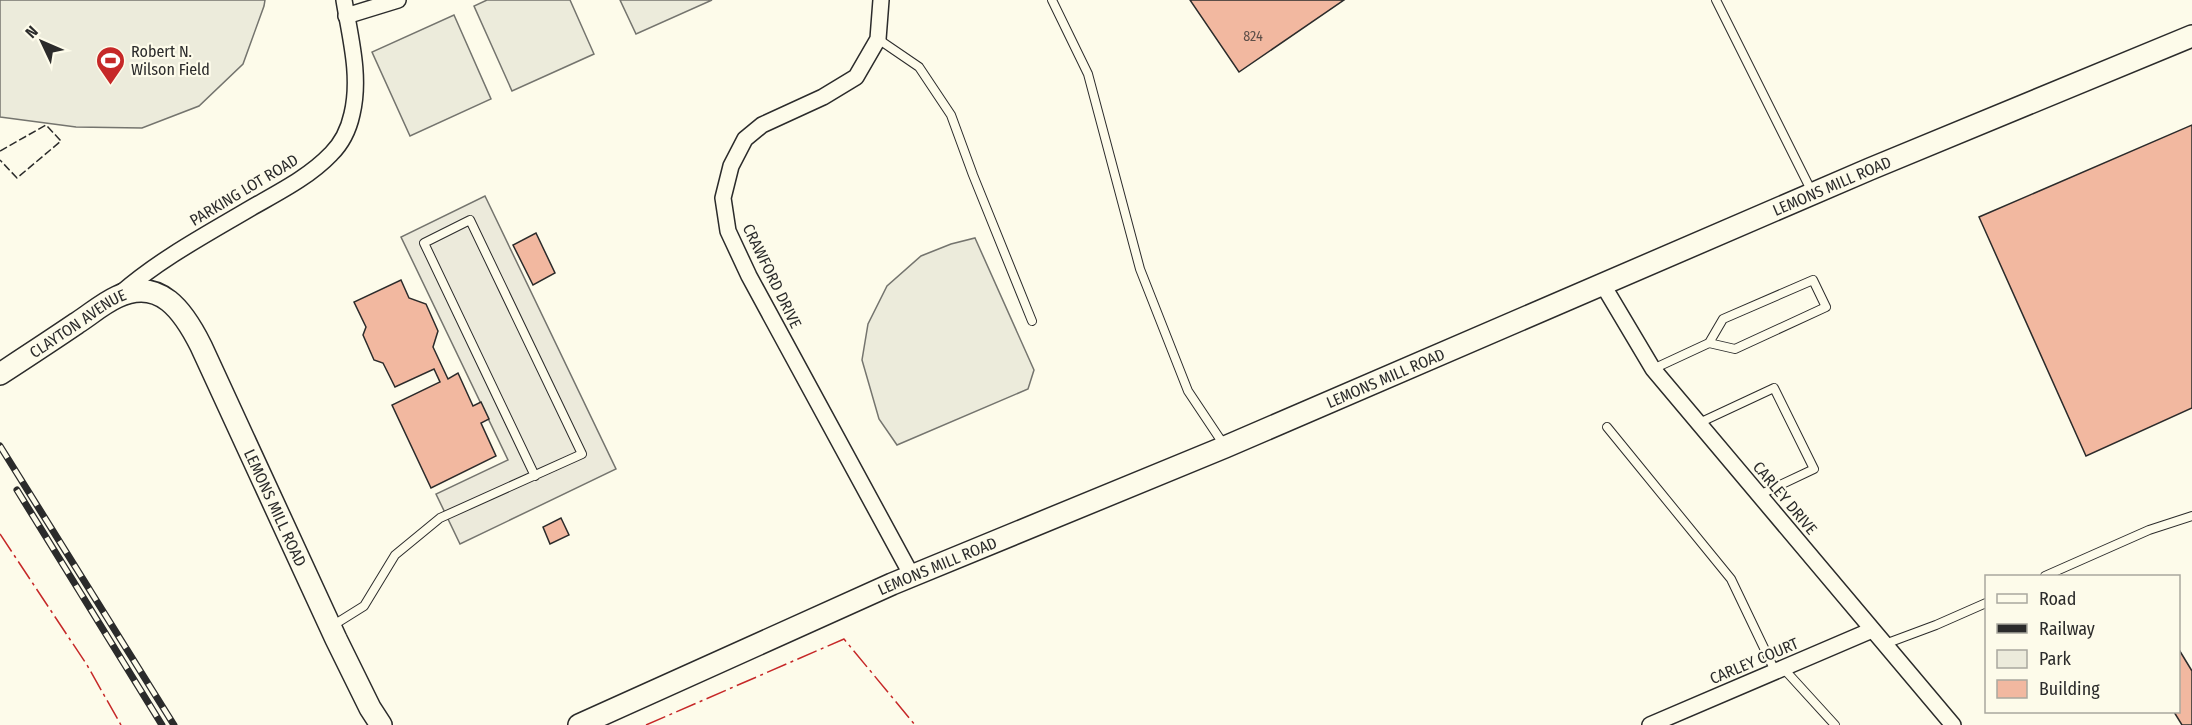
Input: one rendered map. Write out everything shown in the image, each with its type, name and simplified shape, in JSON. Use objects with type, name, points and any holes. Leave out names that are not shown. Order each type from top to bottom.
[{"type":"street","name":"PARKING LOT ROAD","points":[[117,297],[143,274],[300,180],[332,153],[345,135],[352,113],[355,66],[344,0]]},
{"type":"street","points":[[346,16],[398,0]]},
{"type":"street","name":"CRAWFORD DRIVE","points":[[881,0],[878,39],[855,77],[823,97],[762,125],[745,139],[731,166],[723,198],[729,231],[749,276],[912,576]]},
{"type":"street","name":"LEMONS MILL ROAD","points":[[579,725],[912,576],[1225,447],[1813,194],[2192,36]]},
{"type":"street","name":"CARLEY DRIVE","points":[[1603,285],[1653,369],[1953,725]]},
{"type":"street","name":"CLAYTON AVENUE","points":[[1,374],[100,306],[117,297],[141,291],[152,292],[162,297]]},
{"type":"street","name":"LEMONS MILL ROAD","points":[[162,297],[179,308],[201,346],[331,627],[365,698],[381,725]]},
{"type":"street","name":"CARLEY COURT","points":[[1650,725],[1872,630]]},
{"type":"lane","points":[[1052,0],[1088,74],[1140,269],[1188,391],[1225,447]]},
{"type":"lane","points":[[1716,0],[1813,194]]},
{"type":"lane","points":[[878,39],[919,67],[951,116],[1032,321]]},
{"type":"lane","points":[[331,627],[364,606],[395,555],[440,518],[535,476],[582,454],[470,220],[423,243],[535,476]]},
{"type":"lane","points":[[1653,369],[1709,343],[1723,319],[1813,280],[1826,307],[1735,349],[1709,343]]},
{"type":"lane","points":[[1699,423],[1774,388],[1814,469],[1759,495]]},
{"type":"lane","points":[[1607,427],[1731,579],[1779,670],[1835,725]]},
{"type":"lane","points":[[2047,575],[2149,530],[2192,516]]},
{"type":"lane","points":[[1885,644],[1936,626],[1985,603]]},
{"type":"green space","name":"Robert N. Wilson Field","points":[[0,0],[265,0],[243,64],[199,106],[142,128],[76,127],[0,117]]},
{"type":"green space","points":[[487,0],[570,0],[594,54],[512,91],[474,6]]},
{"type":"green space","points":[[620,0],[712,0],[636,34]]},
{"type":"green space","points":[[454,15],[491,99],[410,136],[372,52]]},
{"type":"green space","points":[[975,238],[1034,370],[1028,389],[897,445],[879,419],[862,360],[868,324],[887,286],[921,256],[951,244]]},
{"type":"shaded area","points":[[485,196],[616,469],[460,544],[436,494],[508,460],[401,237]]},
{"type":"building","points":[[1190,0],[1344,0],[1239,72]]},
{"type":"building","points":[[2192,125],[2192,408],[2086,456],[1979,217]]},
{"type":"building","points":[[536,233],[555,273],[533,285],[513,245]]},
{"type":"building","points":[[401,280],[409,298],[426,304],[438,331],[433,347],[448,379],[458,373],[473,406],[481,402],[489,419],[481,423],[496,456],[431,488],[392,405],[440,382],[434,369],[395,387],[383,363],[374,360],[363,335],[366,327],[354,302]]},
{"type":"building","points":[[561,518],[569,535],[550,544],[543,527]]},
{"type":"building","points":[[2180,651],[2192,671],[2192,725],[2182,725],[2175,713],[2180,713]]},
{"type":"railway","points":[[0,446],[174,725]]},
{"type":"railway","points":[[17,490],[162,725]]},
{"type":"fence","points":[[0,151],[46,125],[61,141],[17,178],[0,160]]},
{"type":"power","points":[[0,534],[87,665],[121,725]]},
{"type":"power","points":[[646,725],[844,639],[915,725]]},
{"type":"place","name":"Robert N. Wilson Field","points":[[110,86]]}]
